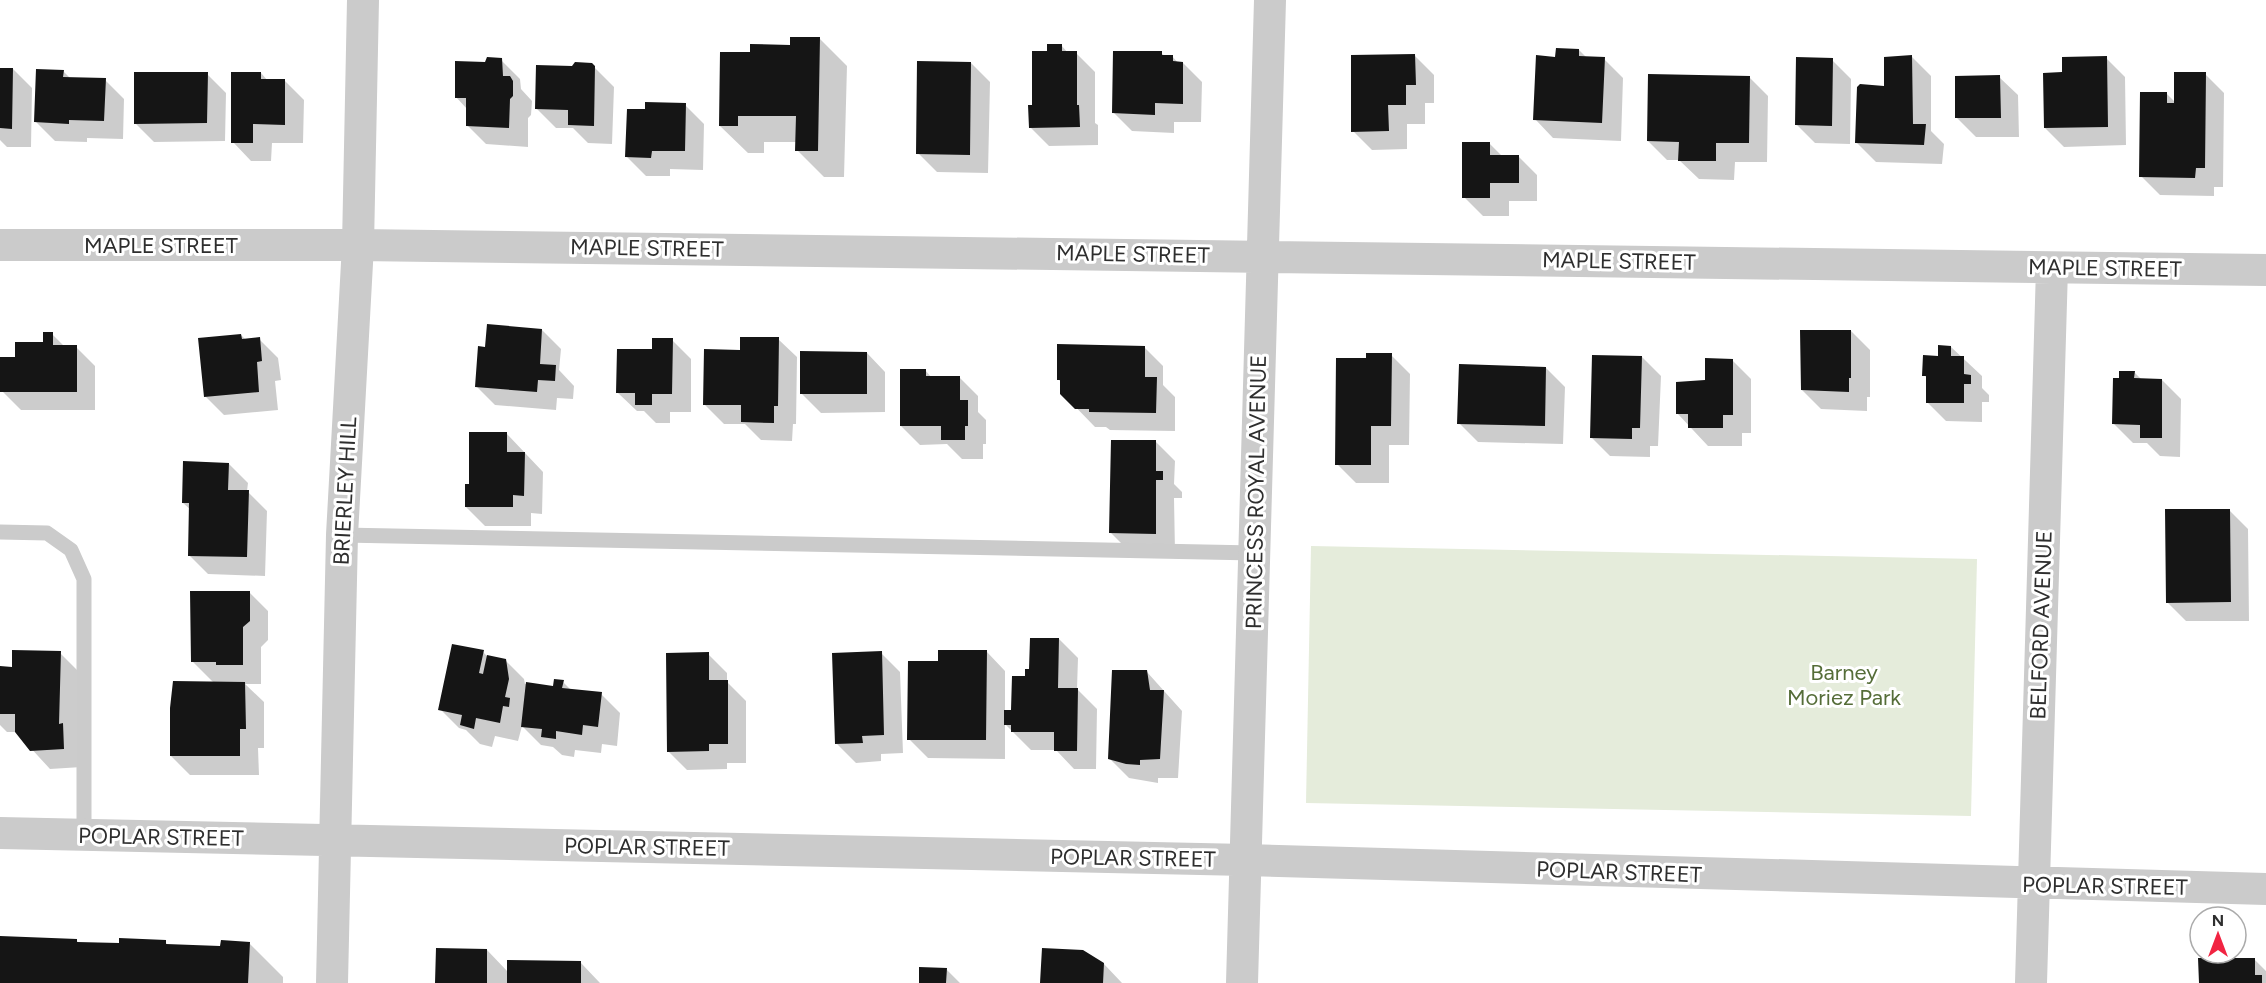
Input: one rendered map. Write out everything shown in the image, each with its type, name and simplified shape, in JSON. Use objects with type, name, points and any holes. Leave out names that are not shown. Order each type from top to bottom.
[{"type":"street","name":"BRIERLEY HILL","points":[[332,983],[342,535],[358,244],[363,0]]},
{"type":"street","name":"PRINCESS ROYAL AVENUE","points":[[1242,983],[1270,0]]},
{"type":"street","name":"MAPLE STREET","points":[[0,245],[358,244],[2266,270]]},
{"type":"street","name":"BELFORD AVENUE","points":[[2031,983],[2052,267]]},
{"type":"street","name":"POPLAR STREET","points":[[0,833],[1246,861],[2266,889]]},
{"type":"lane","points":[[0,532],[47,533],[71,550],[84,579],[84,835]]},
{"type":"lane","points":[[342,535],[1255,552]]},
{"type":"green space","name":"Barney Moriez Park","points":[[1311,546],[1977,559],[1971,816],[1306,803]]},
{"type":"building","points":[[790,37],[820,37],[818,151],[795,151],[796,116],[738,116],[738,126],[719,126],[720,52],[750,52],[750,44],[790,45]]},
{"type":"building","points":[[1047,44],[1062,44],[1062,51],[1077,51],[1077,105],[1079,105],[1080,127],[1029,128],[1028,105],[1032,105],[1032,51],[1047,51]]},
{"type":"building","points":[[1556,48],[1579,49],[1579,56],[1605,57],[1602,123],[1533,120],[1536,55],[1555,57]]},
{"type":"building","points":[[1113,51],[1162,51],[1162,55],[1173,55],[1173,61],[1183,62],[1183,104],[1155,103],[1155,115],[1112,113]]},
{"type":"building","points":[[1415,54],[1416,85],[1406,85],[1406,105],[1388,105],[1389,131],[1351,132],[1351,55]]},
{"type":"building","points":[[1912,55],[1913,124],[1926,124],[1924,145],[1855,143],[1857,87],[1860,84],[1884,86],[1884,57]]},
{"type":"building","points":[[2107,56],[2108,127],[2044,128],[2043,73],[2062,72],[2062,57]]},
{"type":"building","points":[[487,57],[502,58],[503,76],[510,76],[513,81],[509,128],[466,126],[466,98],[455,98],[455,61],[485,62]]},
{"type":"building","points":[[1796,57],[1833,58],[1832,126],[1795,125]]},
{"type":"building","points":[[917,61],[971,62],[970,155],[916,154]]},
{"type":"building","points":[[575,62],[592,63],[595,66],[594,126],[568,125],[568,110],[535,109],[536,65],[572,66]]},
{"type":"building","points":[[0,68],[13,68],[12,129],[0,128]]},
{"type":"building","points":[[36,69],[64,70],[63,77],[106,78],[104,121],[69,120],[69,124],[34,122]]},
{"type":"building","points":[[134,72],[208,72],[207,123],[134,124]]},
{"type":"building","points":[[231,72],[261,72],[261,79],[285,79],[285,125],[253,124],[253,143],[231,143]]},
{"type":"building","points":[[2174,72],[2206,72],[2205,168],[2196,168],[2195,178],[2139,177],[2140,92],[2167,92],[2167,103],[2174,103]]},
{"type":"building","points":[[1648,74],[1750,76],[1749,143],[1716,143],[1716,161],[1678,161],[1679,142],[1647,141]]},
{"type":"building","points":[[2000,75],[2001,118],[1955,118],[1955,76]]},
{"type":"building","points":[[645,102],[686,103],[685,151],[652,151],[651,158],[625,157],[627,109],[645,109]]},
{"type":"building","points":[[1462,142],[1490,142],[1490,155],[1519,155],[1519,183],[1490,183],[1490,198],[1462,198]]},
{"type":"building","points":[[487,324],[542,329],[540,364],[556,365],[555,381],[538,380],[537,392],[475,387],[478,346],[485,347]]},
{"type":"building","points":[[1800,330],[1851,330],[1849,392],[1801,390]]},
{"type":"building","points":[[43,332],[53,332],[53,345],[77,345],[77,392],[0,392],[0,357],[15,357],[15,342],[43,342]]},
{"type":"building","points":[[241,334],[242,339],[260,337],[262,361],[257,362],[259,392],[204,397],[198,338]]},
{"type":"building","points":[[740,337],[779,337],[778,406],[774,406],[774,423],[741,422],[741,405],[703,405],[704,349],[740,350]]},
{"type":"building","points":[[652,338],[673,338],[672,394],[652,394],[652,405],[635,405],[635,393],[616,393],[617,349],[652,349]]},
{"type":"building","points":[[1057,344],[1145,346],[1145,377],[1157,377],[1156,413],[1089,412],[1089,409],[1075,409],[1060,394],[1060,380],[1057,380]]},
{"type":"building","points":[[1938,345],[1951,346],[1951,356],[1964,356],[1964,374],[1971,375],[1971,384],[1964,384],[1964,403],[1926,403],[1926,376],[1922,376],[1923,355],[1938,356]]},
{"type":"building","points":[[800,351],[867,352],[867,394],[800,394]]},
{"type":"building","points":[[1366,353],[1392,353],[1391,426],[1371,426],[1371,465],[1335,465],[1336,358],[1366,358]]},
{"type":"building","points":[[1592,355],[1642,356],[1640,428],[1632,428],[1632,439],[1590,438]]},
{"type":"building","points":[[1705,358],[1733,359],[1733,415],[1723,415],[1723,428],[1688,428],[1688,414],[1676,414],[1676,382],[1705,380]]},
{"type":"building","points":[[1459,364],[1546,367],[1545,426],[1457,424]]},
{"type":"building","points":[[900,369],[926,369],[926,376],[960,376],[960,400],[968,400],[968,426],[965,426],[965,440],[941,440],[941,426],[900,426]]},
{"type":"building","points":[[2119,371],[2135,371],[2134,378],[2162,379],[2162,438],[2140,438],[2140,425],[2112,424],[2113,378],[2119,378]]},
{"type":"building","points":[[469,432],[507,432],[507,452],[525,452],[524,496],[513,495],[513,507],[465,507],[465,484],[469,484]]},
{"type":"building","points":[[1111,440],[1156,440],[1156,471],[1163,471],[1163,480],[1156,480],[1156,534],[1109,533]]},
{"type":"building","points":[[183,461],[229,463],[228,490],[249,490],[247,557],[188,556],[189,503],[182,503]]},
{"type":"building","points":[[2165,509],[2230,509],[2231,602],[2166,603]]},
{"type":"building","points":[[190,591],[250,591],[250,621],[243,627],[243,665],[191,662]]},
{"type":"building","points":[[1030,638],[1059,638],[1058,688],[1078,688],[1077,751],[1054,751],[1054,732],[1011,732],[1011,725],[1004,725],[1004,710],[1011,710],[1012,676],[1025,676],[1025,669],[1029,669]]},
{"type":"building","points":[[452,644],[484,650],[479,673],[483,674],[487,655],[506,659],[509,679],[505,697],[510,698],[509,707],[503,706],[500,723],[476,718],[474,729],[460,725],[462,715],[438,710]]},
{"type":"building","points":[[12,650],[61,651],[59,724],[63,723],[64,749],[30,751],[15,732],[15,714],[0,714],[0,666],[12,667]]},
{"type":"building","points":[[938,650],[987,650],[986,740],[907,740],[908,661],[938,661]]},
{"type":"building","points":[[882,651],[884,735],[862,736],[863,743],[835,744],[832,653]]},
{"type":"building","points":[[709,652],[709,680],[728,680],[728,744],[709,744],[709,751],[667,752],[666,653]]},
{"type":"building","points":[[1112,670],[1147,670],[1150,690],[1164,690],[1160,759],[1140,760],[1140,765],[1108,759]]},
{"type":"building","points":[[554,679],[564,680],[562,688],[602,692],[598,727],[583,725],[582,735],[556,731],[556,739],[541,737],[542,729],[521,727],[526,682],[553,686]]},
{"type":"building","points":[[173,681],[245,682],[246,729],[240,729],[240,756],[170,756],[170,708]]},
{"type":"building","points":[[0,936],[77,939],[77,942],[119,943],[119,938],[166,940],[166,944],[220,946],[221,940],[250,942],[248,983],[0,983]]},
{"type":"building","points":[[436,948],[487,949],[487,983],[435,983]]},
{"type":"building","points":[[1042,948],[1083,950],[1104,963],[1103,983],[1040,983]]},
{"type":"building","points":[[2248,958],[2255,958],[2255,975],[2262,975],[2262,983],[2199,983],[2198,965],[2248,965]]},
{"type":"building","points":[[507,960],[581,961],[581,983],[507,983]]},
{"type":"building","points":[[919,967],[947,968],[946,983],[919,983]]}]
